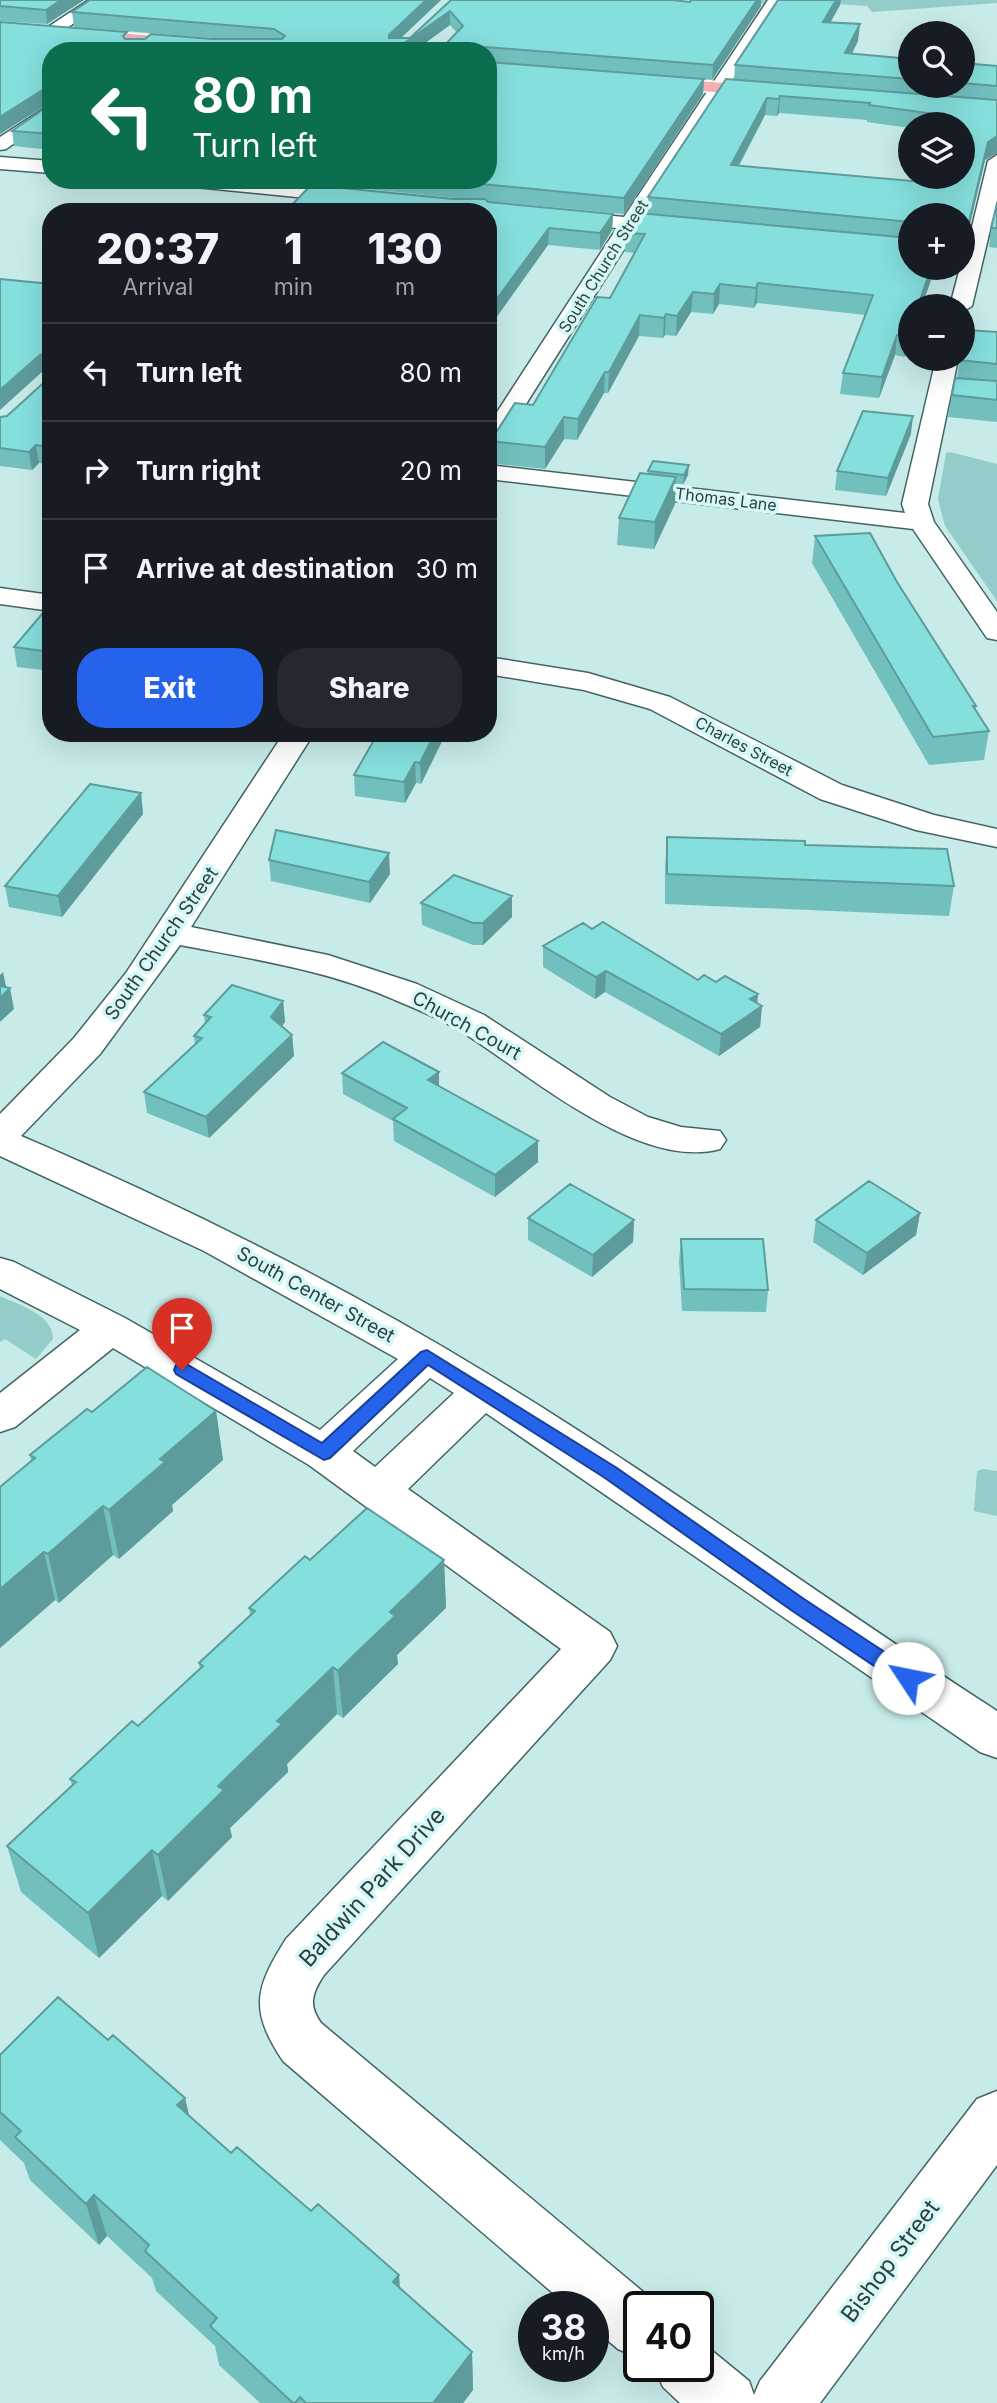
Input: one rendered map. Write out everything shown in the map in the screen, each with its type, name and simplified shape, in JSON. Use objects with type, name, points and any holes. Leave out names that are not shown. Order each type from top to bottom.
[{"type":"main road","points":[[2,30],[172,42]]},
{"type":"main road","points":[[632,81],[789,94]]},
{"type":"street","points":[[51,32],[99,0]]},
{"type":"street","name":"South Church Street","points":[[497,431],[629,223],[774,4]]},
{"type":"street","points":[[0,145],[42,115]]},
{"type":"street","points":[[0,163],[42,166]]},
{"type":"street","points":[[975,232],[994,171]]},
{"type":"street","points":[[239,202],[253,189]]},
{"type":"street","points":[[299,189],[370,198]]},
{"type":"street","points":[[544,215],[698,230]]},
{"type":"street","points":[[975,256],[997,258]]},
{"type":"street","points":[[949,371],[952,389],[915,504],[921,522],[997,632]]},
{"type":"street","name":"Thomas Lane","points":[[497,473],[921,522]]},
{"type":"street","points":[[0,596],[42,602]]},
{"type":"street","name":"Charles Street","points":[[497,667],[588,682],[660,703],[831,792],[896,815],[997,838]]},
{"type":"street","name":"South Church Street","points":[[0,1135],[64,1073],[112,1016],[171,933],[293,742]]},
{"type":"street","name":"Church Court","points":[[171,933],[316,962],[405,991],[471,1023],[597,1105],[635,1126],[681,1139],[707,1140]]},
{"type":"street","name":"South Center Street","points":[[0,1141],[107,1187],[211,1237],[427,1356],[611,1473],[797,1605],[997,1737]]},
{"type":"street","name":"Baldwin Park Drive","points":[[0,1272],[111,1328],[324,1453],[593,1646],[305,1957],[291,1979],[284,2002],[288,2024],[302,2042],[623,2314]]},
{"type":"street","points":[[0,1416],[111,1328]]},
{"type":"street","points":[[324,1453],[427,1356]]},
{"type":"street","points":[[379,1490],[483,1391]]},
{"type":"street","name":"Bishop Street","points":[[782,2403],[997,2119]]},
{"type":"street","points":[[703,2382],[727,2403]]},
{"type":"shaded area","points":[[713,0],[997,0],[997,3],[872,12],[867,6],[790,1],[759,4]]},
{"type":"shaded area","points":[[946,453],[997,464],[997,601],[945,526],[938,499]]},
{"type":"shaded area","points":[[0,1296],[34,1311],[52,1330],[53,1339],[36,1359],[5,1339],[0,1342]]},
{"type":"shaded area","points":[[977,1471],[997,1471],[997,1516],[974,1511]]},
{"type":"building","points":[[0,0],[61,0],[46,10],[0,6]]},
{"type":"building","points":[[90,0],[426,0],[389,35],[389,38],[410,38],[451,0],[757,0],[713,65],[497,48],[497,42],[448,42],[463,26],[450,11],[406,42],[42,42],[42,90],[0,117],[0,22],[127,32],[123,36],[125,39],[145,39],[151,34],[212,39],[282,39],[285,36],[274,29],[72,12]]},
{"type":"building","points":[[778,0],[836,0],[823,22],[860,24],[845,53],[898,58],[898,78],[735,65]]},
{"type":"building","points":[[497,63],[704,79],[624,198],[497,186]]},
{"type":"building","points":[[975,64],[997,66],[997,86],[975,84]]},
{"type":"building","points":[[726,79],[898,92],[898,98],[997,100],[997,136],[988,142],[973,203],[898,203],[898,221],[648,197]],"holes":[[[780,96],[870,103],[869,105],[920,112],[975,112],[975,189],[898,189],[898,180],[731,165],[767,98],[779,99]]]},
{"type":"building","points":[[42,110],[42,133],[12,131]]},
{"type":"building","points":[[307,189],[352,189],[453,199],[485,199],[488,202],[613,214],[600,233],[549,228],[497,299],[497,203],[294,203]]},
{"type":"building","points":[[997,204],[997,228],[991,228]]},
{"type":"building","points":[[638,213],[898,237],[898,280],[927,280],[922,294],[898,294],[898,335],[882,377],[843,373],[873,295],[758,283],[756,288],[720,284],[714,294],[693,292],[677,316],[666,314],[664,318],[640,315],[609,372],[605,372],[578,419],[564,417],[545,447],[497,442],[497,431],[515,403],[533,405],[597,297],[610,298],[645,234],[625,233]]},
{"type":"building","points":[[0,279],[42,283],[42,354],[0,390]]},
{"type":"building","points":[[975,331],[997,332],[997,364],[975,362]]},
{"type":"building","points":[[955,378],[997,381],[997,400],[952,395]]},
{"type":"building","points":[[42,384],[42,446],[36,445],[29,452],[0,448],[0,417],[7,416]]},
{"type":"building","points":[[863,411],[913,416],[888,478],[837,471]]},
{"type":"building","points":[[653,461],[689,465],[684,475],[648,471]]},
{"type":"building","points":[[640,473],[676,477],[655,522],[619,518]]},
{"type":"building","points":[[870,533],[989,731],[933,737],[815,536]]},
{"type":"building","points":[[42,614],[42,651],[14,647]]},
{"type":"building","points":[[373,742],[430,742],[420,763],[415,762],[404,782],[354,775]]},
{"type":"building","points":[[90,784],[141,793],[58,896],[5,886]]},
{"type":"building","points":[[276,830],[389,853],[369,882],[269,860]]},
{"type":"building","points":[[667,837],[947,849],[954,886],[667,874]]},
{"type":"building","points":[[454,875],[512,896],[483,923],[473,923],[421,903]]},
{"type":"building","points":[[603,922],[698,980],[704,975],[716,982],[725,976],[758,994],[750,999],[762,1006],[721,1034],[606,971],[596,977],[543,946],[583,923],[592,929]]},
{"type":"building","points":[[232,985],[283,1001],[271,1017],[292,1035],[206,1117],[144,1092],[202,1038],[194,1036],[211,1017],[204,1015]]},
{"type":"building","points":[[0,986],[10,988],[0,998]]},
{"type":"building","points":[[383,1042],[439,1072],[428,1080],[538,1141],[495,1175],[393,1119],[407,1108],[342,1073]]},
{"type":"building","points":[[869,1181],[920,1213],[867,1253],[816,1220]]},
{"type":"building","points":[[570,1184],[634,1220],[593,1255],[528,1218]]},
{"type":"building","points":[[681,1239],[763,1239],[768,1290],[684,1289]]},
{"type":"building","points":[[147,1367],[216,1411],[160,1459],[165,1462],[109,1510],[103,1506],[48,1554],[44,1552],[0,1589],[0,1487],[35,1458],[30,1455],[87,1409],[92,1412]]},
{"type":"building","points":[[367,1508],[444,1560],[390,1612],[395,1616],[338,1671],[333,1667],[277,1721],[282,1724],[218,1786],[224,1790],[158,1855],[152,1850],[88,1913],[7,1846],[76,1782],[70,1779],[132,1721],[138,1726],[203,1666],[199,1663],[255,1611],[249,1608],[305,1556],[310,1560]]},
{"type":"building","points":[[58,1997],[108,2040],[113,2035],[185,2098],[177,2105],[231,2153],[237,2147],[311,2211],[318,2204],[399,2275],[393,2282],[472,2352],[433,2403],[306,2403],[300,2397],[293,2403],[210,2326],[217,2318],[145,2251],[149,2245],[94,2195],[86,2204],[15,2137],[21,2131],[0,2112],[0,2055]]},
{"type":"route","points":[[182,1370],[324,1453],[427,1356],[611,1473],[797,1605],[908,1678]]}]
